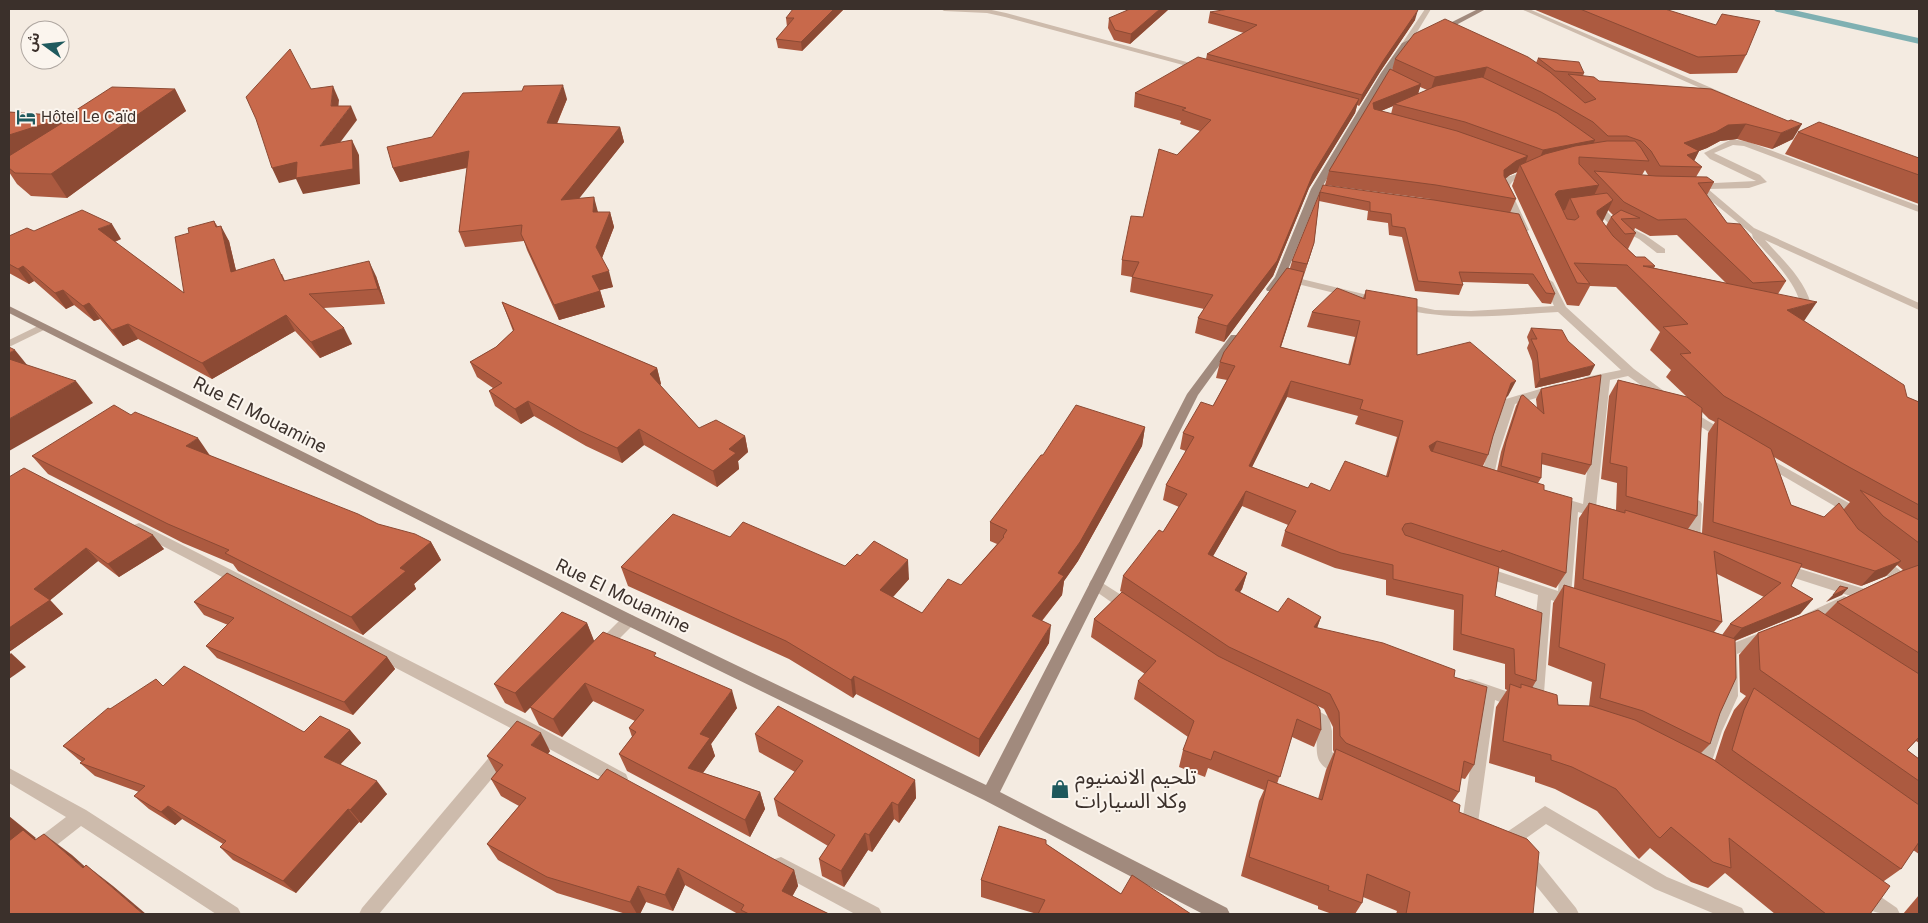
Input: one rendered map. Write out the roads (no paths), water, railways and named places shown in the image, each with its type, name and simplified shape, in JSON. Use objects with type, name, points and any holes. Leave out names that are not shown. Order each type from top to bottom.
[{"type":"main road","points":[[1263,300],[1280,277],[1321,190],[1361,113],[1388,76],[1405,45],[1447,31],[1483,9]]},
{"type":"main road","name":"Rue El Mouamine","points":[[9,310],[629,620],[990,795],[1221,914]]},
{"type":"main road","points":[[990,795],[1193,394],[1240,331]]},
{"type":"street","points":[[944,9],[987,11],[1006,15],[1214,71]]},
{"type":"street","points":[[1405,45],[1428,9]]},
{"type":"street","points":[[1524,9],[1733,99]]},
{"type":"street","points":[[1683,187],[1701,188],[1749,185],[1762,181],[1708,153],[1735,141],[1779,151],[1919,209]]},
{"type":"street","points":[[1520,163],[1540,169],[1510,179],[1505,184],[1514,219],[1528,238]]},
{"type":"street","points":[[1701,188],[1751,230],[1785,269],[1805,298],[1806,304],[1803,306],[1784,306]]},
{"type":"street","points":[[1586,195],[1594,209],[1608,225],[1642,237],[1661,251]]},
{"type":"street","points":[[1751,230],[1919,307]]},
{"type":"street","points":[[1544,273],[1561,309],[1630,372],[1700,421],[1733,441]]},
{"type":"street","points":[[1280,277],[1435,313],[1471,314],[1561,309]]},
{"type":"street","points":[[9,344],[42,327]]},
{"type":"street","points":[[1470,475],[1492,481],[1493,452],[1510,402],[1570,385],[1630,372]]},
{"type":"street","points":[[1589,510],[1604,378]]},
{"type":"street","points":[[1699,440],[1700,421]]},
{"type":"street","points":[[1750,451],[1824,496],[1867,519]]},
{"type":"street","points":[[1693,541],[1696,495]]},
{"type":"street","points":[[1824,496],[1834,518]]},
{"type":"street","points":[[1543,497],[1608,516]]},
{"type":"street","points":[[1564,599],[1572,505]]},
{"type":"street","points":[[123,520],[524,727],[636,787]]},
{"type":"street","points":[[1865,550],[1919,594]]},
{"type":"street","points":[[1768,564],[1873,589]]},
{"type":"street","points":[[1470,567],[1582,605]]},
{"type":"street","points":[[1815,634],[1799,623],[1873,589],[1901,580]]},
{"type":"street","points":[[1096,584],[1146,618]]},
{"type":"street","points":[[1535,708],[1545,592]]},
{"type":"street","points":[[594,656],[629,620]]},
{"type":"street","points":[[1682,766],[1704,778],[1714,731],[1730,696],[1724,650],[1781,630]]},
{"type":"street","points":[[1454,679],[1552,713]]},
{"type":"street","points":[[1489,692],[1463,821],[1496,834],[1570,914]]},
{"type":"street","points":[[1730,696],[1746,708]]},
{"type":"street","points":[[1299,707],[1317,716],[1323,722],[1322,751],[1327,760],[1357,776]]},
{"type":"street","points":[[368,914],[538,712]]},
{"type":"street","points":[[9,776],[80,816],[232,914]]},
{"type":"street","points":[[1496,834],[1545,814],[1661,883],[1736,914]]},
{"type":"street","points":[[23,861],[80,816]]},
{"type":"street","points":[[765,857],[874,914]]},
{"type":"street","points":[[1851,885],[1891,914]]},
{"type":"waterway","points":[[1777,9],[1919,41]]},
{"type":"place","name":"Hôtel Le Caïd","points":[[26,117]]},
{"type":"place","name":"تلحيم الانمنيوم وكلا السيارات","points":[[1060,789]]}]
